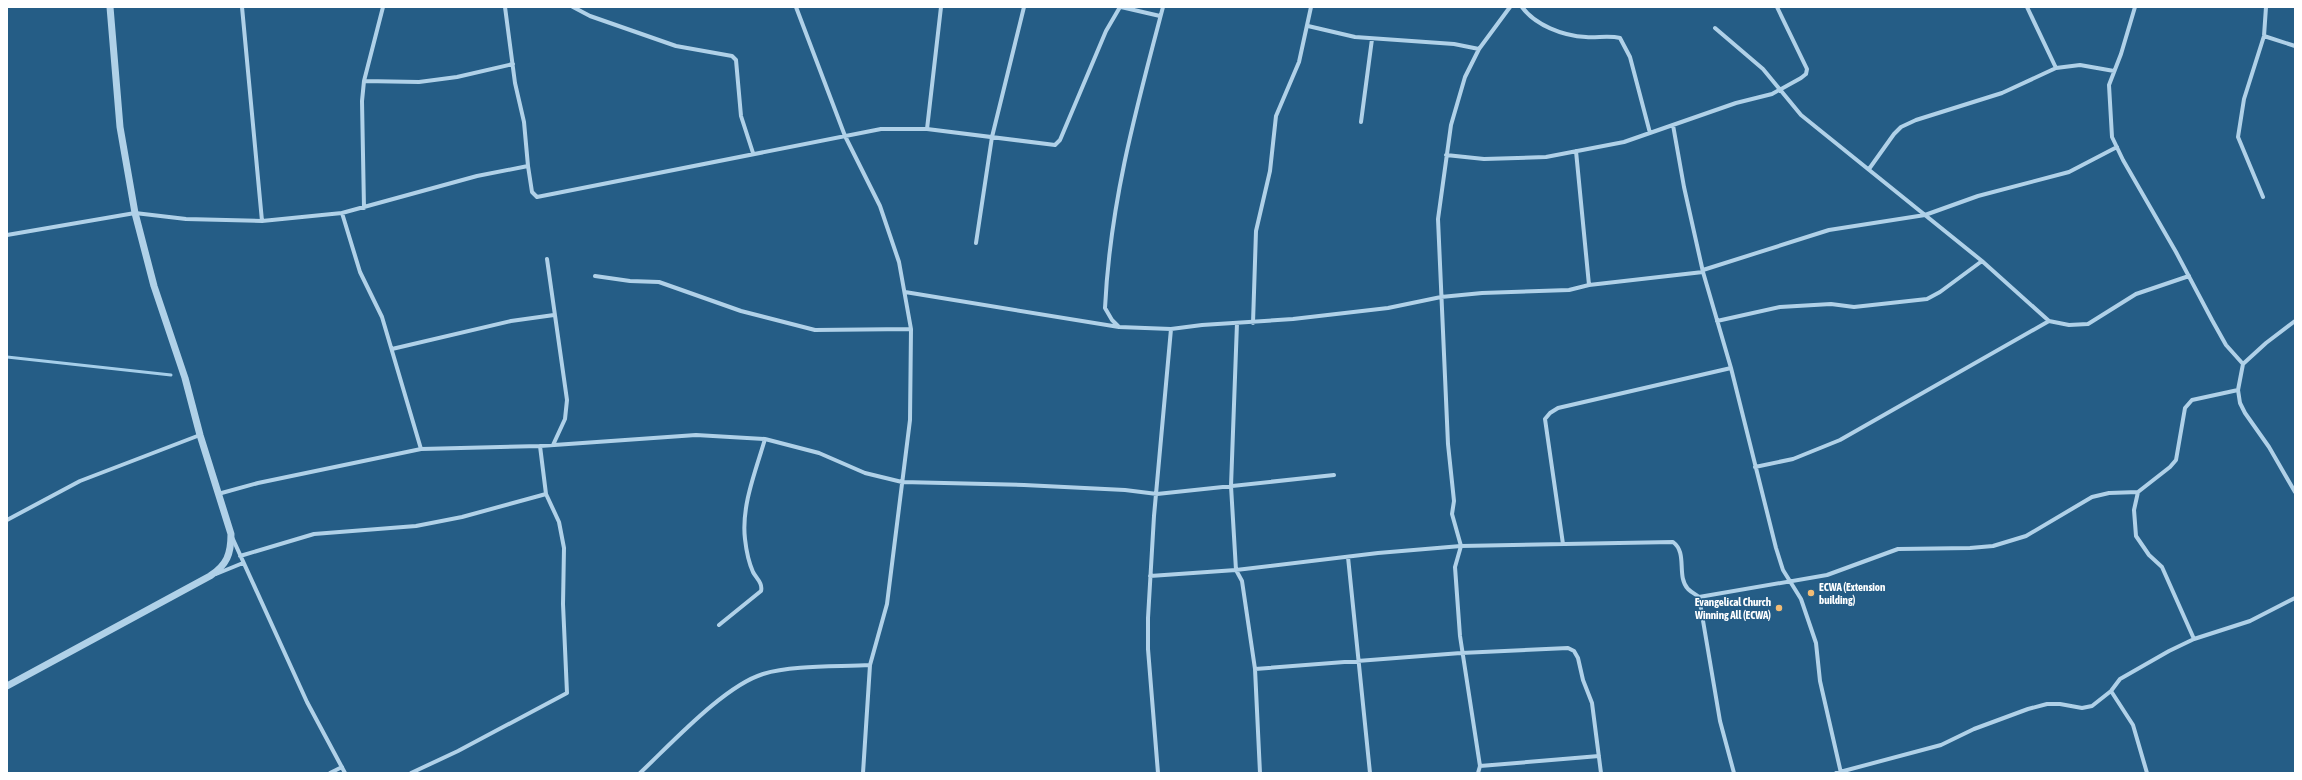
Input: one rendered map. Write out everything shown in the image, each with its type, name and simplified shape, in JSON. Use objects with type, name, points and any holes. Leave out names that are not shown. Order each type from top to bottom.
[{"type":"street","points":[[110,7],[120,127],[134,213],[154,286],[185,378],[200,435],[231,534],[307,702],[345,773]]},
{"type":"street","points":[[242,7],[262,221]]},
{"type":"street","points":[[364,208],[362,101],[364,81],[383,7]]},
{"type":"street","points":[[505,7],[513,64],[524,122],[532,192],[535,196],[540,197],[753,153],[881,129],[927,129],[1050,146],[1058,143],[1106,31],[1120,7],[1160,16]]},
{"type":"street","points":[[573,7],[590,16],[676,46],[732,56],[736,60],[741,116],[753,153]]},
{"type":"street","points":[[796,7],[845,136],[880,206],[899,262],[911,328],[910,420],[886,604],[870,665],[864,773]]},
{"type":"street","points":[[927,129],[941,7]]},
{"type":"street","points":[[976,243],[992,137],[1024,7]]},
{"type":"street","points":[[1119,327],[1112,320],[1105,308],[1113,221],[1128,145],[1163,7]]},
{"type":"street","points":[[1253,323],[1256,231],[1270,171],[1276,116],[1300,62],[1311,7]]},
{"type":"street","points":[[1478,773],[1480,766],[1471,699],[1461,653],[1455,567],[1461,546],[1452,514],[1454,501],[1448,444],[1438,219],[1451,125],[1465,77],[1479,49],[1510,7]]},
{"type":"street","points":[[1522,7],[1541,24],[1568,34],[1587,37],[1620,38],[1630,58],[1650,133]]},
{"type":"street","points":[[1446,155],[1484,159],[1546,157],[1624,142],[1736,103],[1759,99],[1782,89],[1801,78],[1807,69],[1777,7]]},
{"type":"street","points":[[2027,7],[2056,68]]},
{"type":"street","points":[[2135,7],[2109,85],[2112,137],[2226,345],[2243,364]]},
{"type":"street","points":[[2263,197],[2238,137],[2244,99],[2264,36],[2266,7]]},
{"type":"street","points":[[1308,26],[1355,37],[1454,44],[1479,49]]},
{"type":"street","points":[[1715,28],[1763,69],[1782,89],[1787,99],[1801,115],[1982,262],[2049,321],[2069,325],[2088,324],[2136,294],[2188,276]]},
{"type":"street","points":[[2264,36],[2295,46]]},
{"type":"street","points":[[1361,122],[1372,39]]},
{"type":"street","points":[[364,81],[419,82],[457,77],[513,64]]},
{"type":"street","points":[[1868,169],[1894,134],[1901,127],[1916,120],[2002,93],[2056,68],[2080,65],[2114,71]]},
{"type":"street","points":[[1673,125],[1684,187],[1703,271],[1731,368],[1782,570],[1792,581],[1801,599],[1816,643],[1820,682],[1839,773],[1941,745],[1974,729],[2034,708],[2060,704],[2082,708],[2092,706],[2111,691],[2126,675],[2194,639],[2250,621],[2295,598]]},
{"type":"street","points":[[905,292],[1119,327],[1171,329],[1236,322],[1253,323],[1388,308],[1441,297],[1482,293],[1569,290],[1590,285],[1703,271],[1829,230],[1925,215],[1978,196],[2069,172],[2117,147]]},
{"type":"street","points":[[1576,151],[1590,285]]},
{"type":"street","points":[[7,234],[134,213],[186,219],[262,221],[342,213],[478,176],[528,166]]},
{"type":"street","points":[[342,213],[351,248],[382,317],[422,449]]},
{"type":"street","points":[[547,259],[567,400],[566,419],[553,445]]},
{"type":"street","points":[[1717,321],[1780,307],[1830,304],[1854,307],[1927,299],[1953,284],[1982,262]]},
{"type":"street","points":[[595,276],[630,281],[659,282],[741,311],[815,330],[911,328]]},
{"type":"street","points":[[392,348],[511,321],[554,315]]},
{"type":"street","points":[[1756,468],[1793,459],[1840,440],[2049,321]]},
{"type":"street","points":[[2295,321],[2266,343],[2243,364],[2238,390],[2240,402],[2245,413],[2269,447],[2295,492]]},
{"type":"street","points":[[1236,322],[1231,486],[1236,570],[1242,581],[1254,668],[1260,773]]},
{"type":"street","points":[[1158,773],[1148,649],[1150,576],[1171,329]]},
{"type":"street","points":[[1562,544],[1545,420],[1550,413],[1558,408],[1731,368]]},
{"type":"street","points":[[1699,597],[1827,574],[1898,549],[1993,546],[2026,536],[2092,497],[2109,493],[2138,492],[2170,467],[2176,460],[2185,408],[2192,400],[2238,390]]},
{"type":"street","points":[[7,520],[80,481],[200,435]]},
{"type":"street","points":[[218,494],[258,483],[422,449],[610,443],[635,438],[696,435],[765,439],[819,453],[865,473],[902,482],[1024,484],[1125,490],[1157,494],[1334,476]]},
{"type":"street","points":[[719,624],[761,590],[760,583],[752,572],[745,539],[744,524],[746,507],[765,439]]},
{"type":"street","points":[[411,773],[458,751],[567,693],[564,610],[564,548],[559,522],[546,494],[540,446]]},
{"type":"street","points":[[2138,492],[2134,510],[2136,536],[2149,555],[2162,567],[2194,639]]},
{"type":"street","points":[[240,556],[314,534],[416,526],[462,517],[546,494]]},
{"type":"street","points":[[7,686],[220,570],[229,556],[231,534]]},
{"type":"street","points":[[1150,576],[1236,570],[1461,546],[1673,542],[1680,549],[1686,585],[1699,597],[1720,721],[1734,773]]},
{"type":"street","points":[[1348,557],[1370,773]]},
{"type":"street","points":[[210,576],[243,563]]},
{"type":"street","points":[[1254,668],[1461,653],[1568,648],[1574,651],[1592,703],[1601,773]]},
{"type":"street","points":[[640,773],[728,693],[763,674],[781,671],[870,665]]},
{"type":"street","points":[[2111,691],[2133,725],[2147,773]]},
{"type":"street","points":[[1480,766],[1599,756]]},
{"type":"street","points":[[330,773],[342,767]]},
{"type":"waterway","points":[[7,357],[171,375]]},
{"type":"place","name":"ECWA (Extension building)","points":[[1811,593]]},
{"type":"place","name":"Evangelical Church Winning All (ECWA)","points":[[1779,608]]}]
